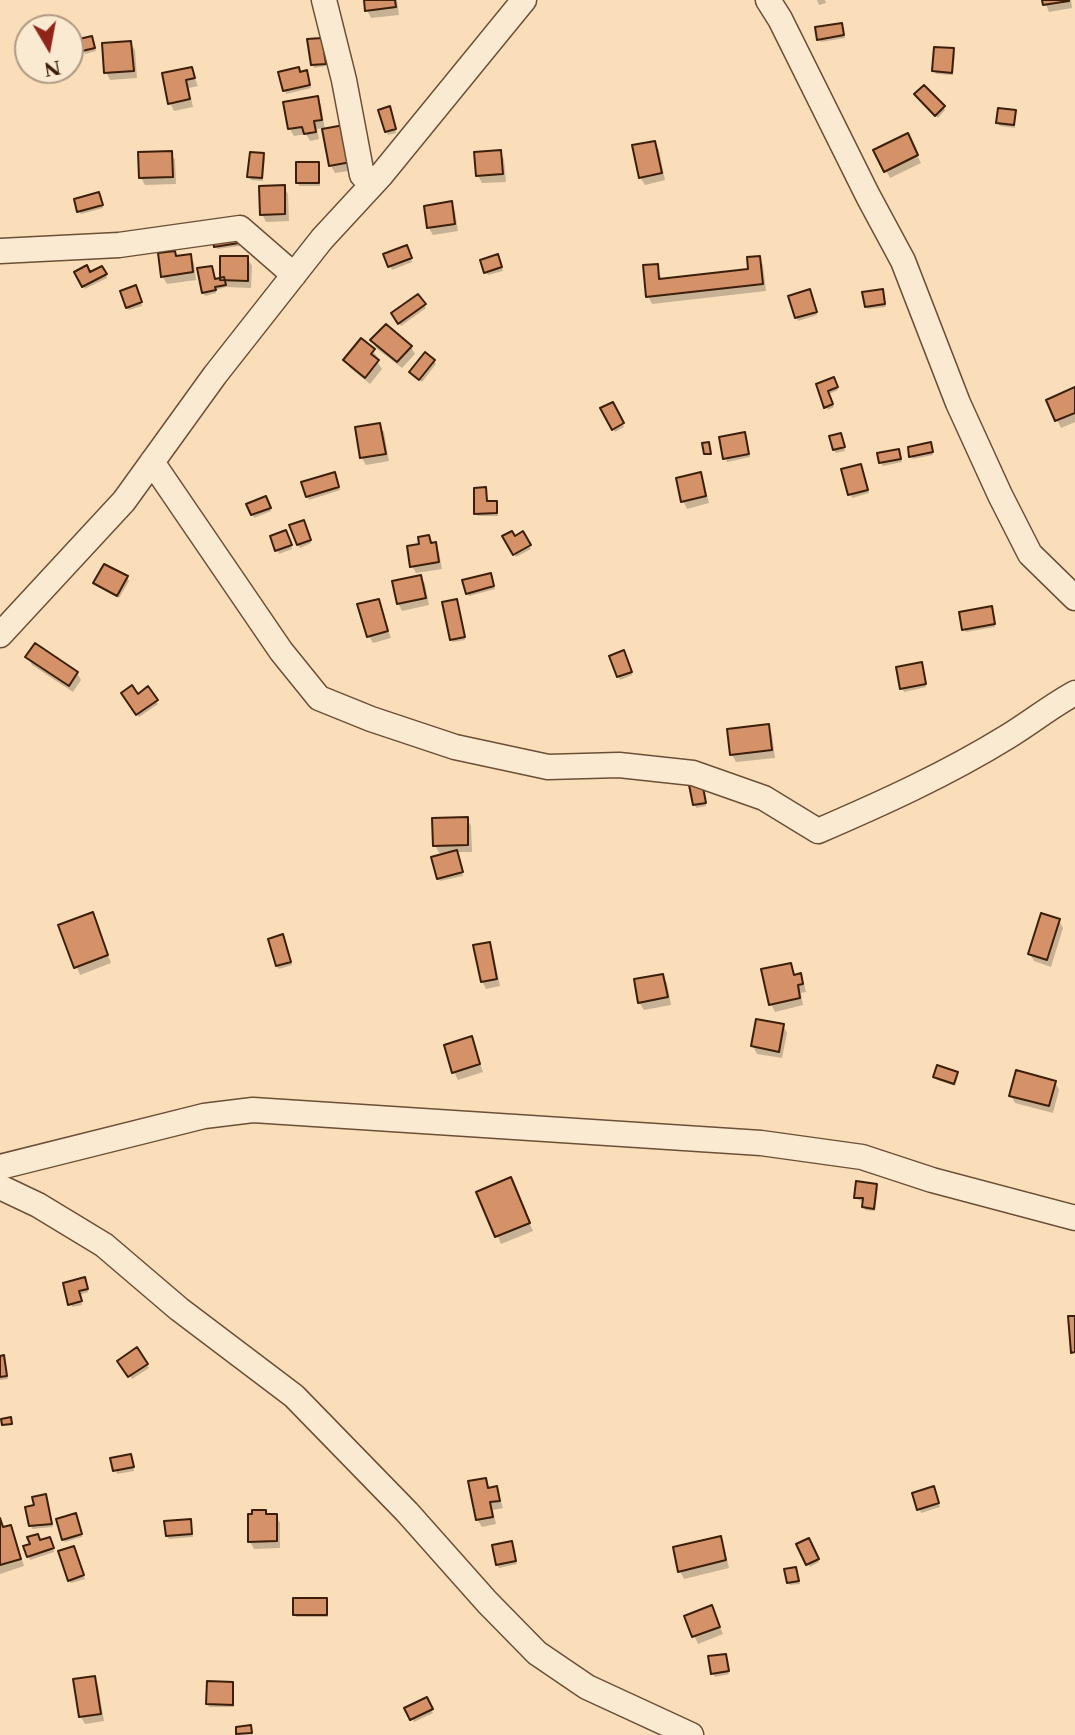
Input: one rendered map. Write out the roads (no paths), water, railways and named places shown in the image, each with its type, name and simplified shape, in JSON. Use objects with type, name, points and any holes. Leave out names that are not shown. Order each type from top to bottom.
[{"type":"street","points":[[324,0],[344,80],[362,175],[368,180],[376,179],[382,174]]},
{"type":"street","points":[[0,635],[124,501],[215,375],[293,275],[382,174],[524,0]]},
{"type":"street","points":[[768,0],[903,261],[958,403],[1018,531],[1030,554],[1075,598]]},
{"type":"street","points":[[0,251],[119,245],[240,228],[293,275]]},
{"type":"street","points":[[152,462],[281,651],[319,698],[371,719],[455,747],[548,767],[619,765],[693,773],[764,798],[818,831],[894,799],[1008,737],[1075,693]]},
{"type":"street","points":[[0,1167],[204,1116],[253,1110],[761,1143],[862,1157],[932,1180],[1075,1219]]},
{"type":"street","points":[[0,1187],[38,1205],[104,1245],[179,1310],[294,1396],[407,1512],[487,1602],[537,1653],[587,1687],[691,1735]]}]
